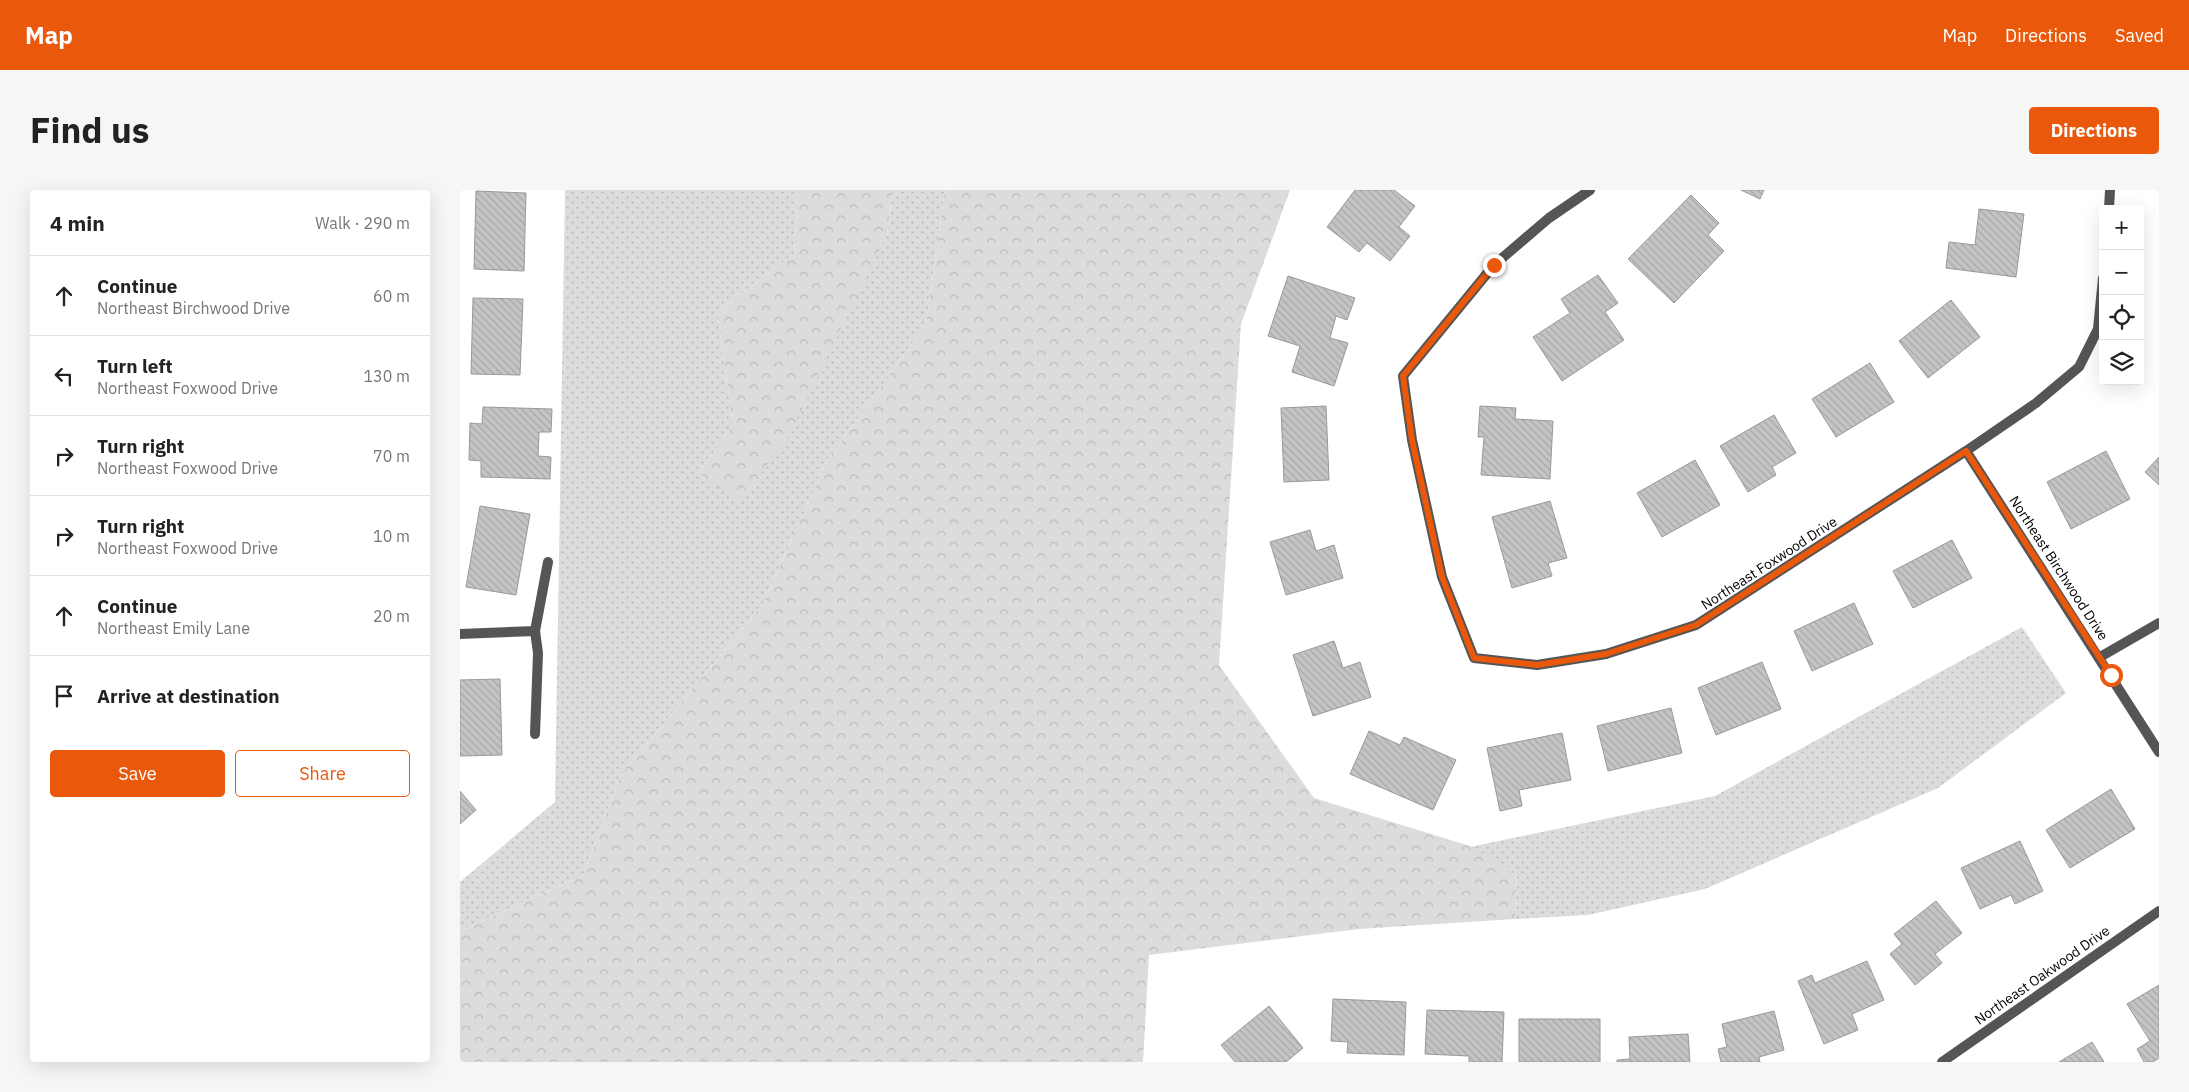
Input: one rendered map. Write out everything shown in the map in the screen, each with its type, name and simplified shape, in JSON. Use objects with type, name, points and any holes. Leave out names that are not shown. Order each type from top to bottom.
[{"type":"street","name":"Northeast Foxwood Drive","points":[[1590,190],[1549,218],[1494,265],[1403,376],[1412,440],[1442,577],[1474,658],[1537,665],[1606,654],[1696,625],[1966,451],[2036,403],[2079,367],[2098,330],[2101,295]]},
{"type":"street","points":[[2109,205],[2110,190]]},
{"type":"street","name":"Northeast Birchwood Drive","points":[[1966,451],[2100,657],[2159,752]]},
{"type":"street","points":[[535,734],[538,653],[535,630],[548,562]]},
{"type":"street","points":[[2100,657],[2159,624]]},
{"type":"street","points":[[460,634],[535,630]]},
{"type":"street","name":"Northeast Oakwood Drive","points":[[1942,1062],[2159,911]]},
{"type":"green space","points":[[565,190],[798,190],[794,254],[717,312],[733,425],[699,473],[887,235],[893,190],[945,190],[926,324],[826,463],[763,604],[620,776],[583,875],[460,931],[460,882],[555,802]]},
{"type":"green space","points":[[798,190],[893,190],[887,235],[788,437],[739,503],[699,473],[733,425],[717,312],[794,254]]},
{"type":"green space","points":[[945,190],[1290,190],[1241,324],[1219,665],[1314,798],[1470,846],[1517,873],[1515,919],[1359,929],[1149,955],[1143,1062],[460,1062],[460,931],[583,875],[620,776],[763,604],[826,463],[926,324]]},
{"type":"green space","points":[[2022,627],[2066,693],[1938,788],[1705,889],[1588,915],[1515,919],[1517,873],[1470,847],[1715,796]]},
{"type":"building","points":[[1355,190],[1394,190],[1415,206],[1399,227],[1410,236],[1390,261],[1367,243],[1359,252],[1327,227]]},
{"type":"building","points":[[1741,190],[1764,190],[1760,199]]},
{"type":"building","points":[[476,191],[526,193],[524,271],[474,269]]},
{"type":"building","points":[[1691,195],[1719,223],[1708,235],[1724,251],[1674,303],[1628,259]]},
{"type":"building","points":[[1979,209],[2024,214],[2016,277],[1946,268],[1949,242],[1975,245]]},
{"type":"building","points":[[1598,275],[1618,303],[1605,312],[1624,340],[1562,381],[1533,337],[1570,313],[1561,299]]},
{"type":"building","points":[[1288,276],[1355,298],[1347,320],[1336,316],[1330,338],[1348,343],[1334,386],[1292,372],[1300,346],[1268,336]]},
{"type":"building","points":[[473,298],[523,299],[520,375],[471,374]]},
{"type":"building","points":[[1951,300],[1980,337],[1928,378],[1899,341]]},
{"type":"building","points":[[1870,363],[1894,402],[1836,437],[1812,399]]},
{"type":"building","points":[[1326,406],[1329,480],[1284,482],[1281,408]]},
{"type":"building","points":[[1480,406],[1516,408],[1515,419],[1553,421],[1550,479],[1481,475],[1484,437],[1478,437]]},
{"type":"building","points":[[483,407],[552,409],[551,432],[539,432],[538,456],[551,457],[550,479],[481,477],[481,461],[469,460],[470,423],[482,424]]},
{"type":"building","points":[[1774,415],[1796,453],[1772,467],[1776,475],[1748,492],[1720,446]]},
{"type":"building","points":[[2106,451],[2130,499],[2071,529],[2047,482]]},
{"type":"building","points":[[2159,457],[2159,485],[2145,472]]},
{"type":"building","points":[[1695,460],[1720,505],[1662,537],[1637,493]]},
{"type":"building","points":[[1550,501],[1567,558],[1548,563],[1552,576],[1512,588],[1492,517]]},
{"type":"building","points":[[480,506],[530,514],[516,595],[466,587]]},
{"type":"building","points":[[1310,530],[1316,551],[1334,545],[1343,578],[1286,595],[1270,542]]},
{"type":"building","points":[[1952,540],[1972,578],[1913,608],[1893,571]]},
{"type":"building","points":[[1854,603],[1873,644],[1812,671],[1794,631]]},
{"type":"building","points":[[1334,641],[1343,668],[1360,662],[1371,697],[1313,716],[1293,655]]},
{"type":"building","points":[[1762,662],[1781,709],[1716,735],[1698,688]]},
{"type":"building","points":[[500,679],[502,755],[460,756],[460,680]]},
{"type":"building","points":[[1671,708],[1682,753],[1608,771],[1597,726]]},
{"type":"building","points":[[1369,731],[1400,745],[1404,737],[1456,760],[1433,810],[1350,774]]},
{"type":"building","points":[[1562,733],[1571,780],[1519,790],[1522,806],[1500,811],[1487,748]]},
{"type":"building","points":[[2111,789],[2135,829],[2070,868],[2046,830]]},
{"type":"building","points":[[460,791],[476,810],[460,824]]},
{"type":"building","points":[[2020,841],[2043,891],[2015,904],[2011,895],[1980,909],[1961,868]]},
{"type":"building","points":[[1936,901],[1962,933],[1935,954],[1942,963],[1915,985],[1890,954],[1902,944],[1894,934]]},
{"type":"building","points":[[1867,961],[1884,1000],[1852,1014],[1858,1030],[1824,1044],[1798,981],[1812,975],[1815,983]]},
{"type":"building","points":[[2159,985],[2159,1058],[2153,1062],[2144,1062],[2137,1049],[2150,1041],[2127,1004]]},
{"type":"building","points":[[1333,999],[1406,1002],[1404,1055],[1347,1053],[1348,1042],[1331,1041]]},
{"type":"building","points":[[1269,1006],[1303,1048],[1286,1062],[1235,1062],[1221,1045]]},
{"type":"building","points":[[1427,1010],[1504,1012],[1502,1062],[1469,1062],[1469,1056],[1425,1054]]},
{"type":"building","points":[[1774,1011],[1784,1050],[1759,1057],[1760,1062],[1721,1062],[1718,1049],[1727,1047],[1722,1024]]},
{"type":"building","points":[[1519,1019],[1600,1019],[1600,1062],[1519,1062]]},
{"type":"building","points":[[1688,1034],[1690,1062],[1617,1062],[1617,1060],[1630,1059],[1629,1037]]},
{"type":"building","points":[[2092,1042],[2104,1062],[2059,1062]]},
{"type":"route","points":[[1494,265],[1403,376],[1412,440],[1442,577],[1474,658],[1537,665],[1606,654],[1696,625],[1750,592],[1966,451],[2111,675]]}]
